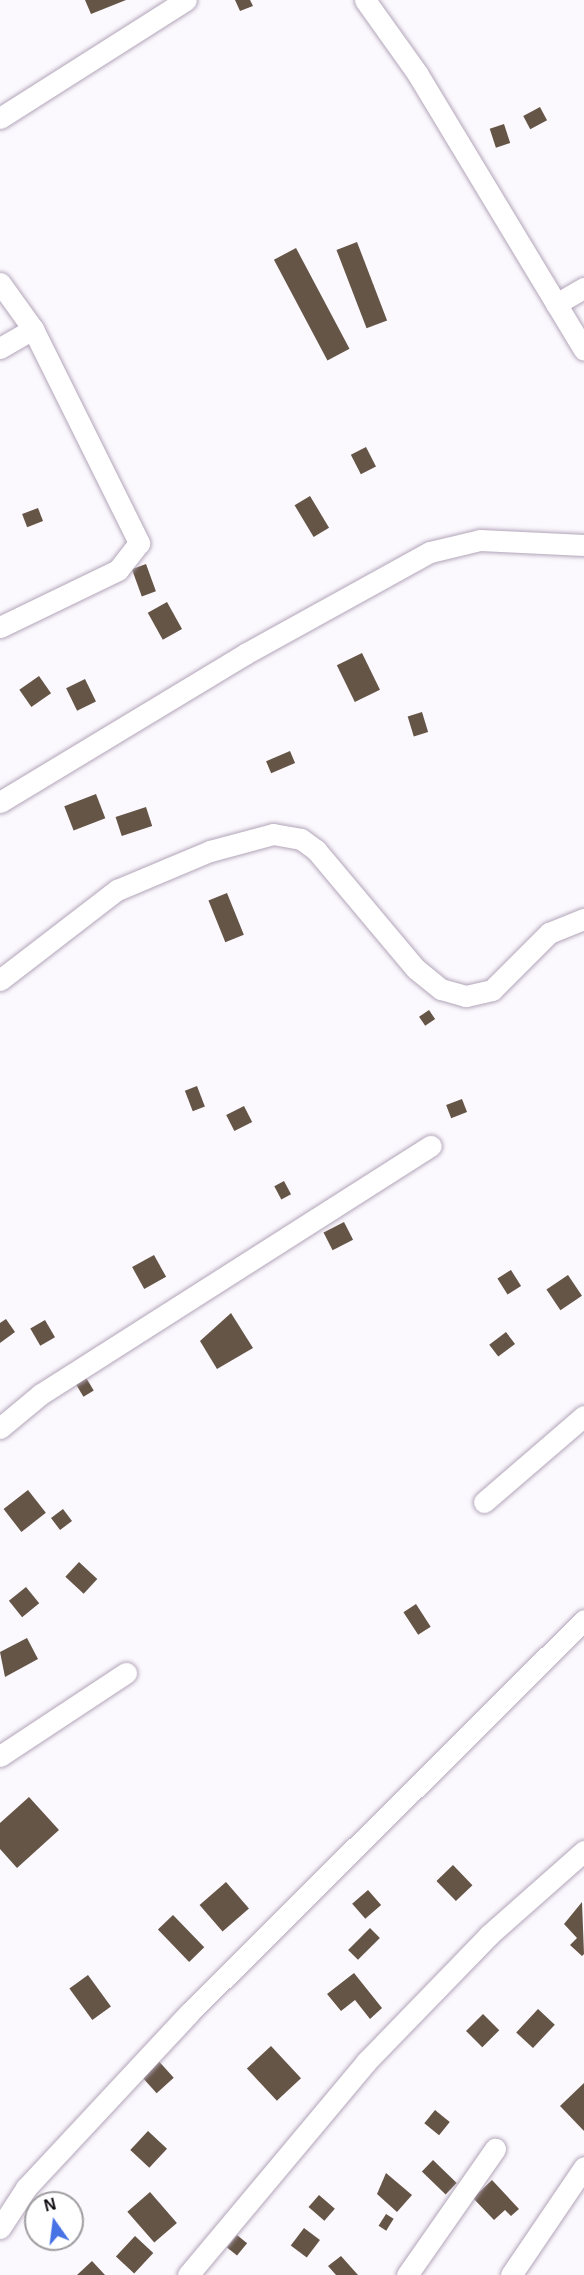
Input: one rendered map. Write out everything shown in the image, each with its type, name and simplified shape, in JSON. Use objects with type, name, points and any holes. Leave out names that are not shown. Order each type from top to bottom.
[{"type":"street","points":[[0,118],[186,0]]},
{"type":"street","points":[[365,0],[417,73],[584,350]]},
{"type":"street","points":[[0,283],[33,329],[139,543],[118,570],[0,627]]},
{"type":"street","points":[[556,304],[584,288]]},
{"type":"street","points":[[0,348],[33,329]]},
{"type":"street","points":[[0,802],[245,654],[430,552],[480,540],[584,545]]},
{"type":"street","points":[[0,980],[117,890],[210,851],[273,834],[301,839],[316,850],[416,969],[441,989],[466,996],[492,990],[549,933],[584,919]]},
{"type":"street","points":[[0,1428],[41,1394],[431,1146]]},
{"type":"street","points":[[484,1502],[584,1416]]},
{"type":"street","points":[[0,2228],[26,2188],[189,2013],[584,1620]]},
{"type":"street","points":[[0,1755],[126,1673]]},
{"type":"street","points":[[188,2275],[366,2062],[489,1935],[584,1851]]},
{"type":"street","points":[[407,2275],[495,2149]]},
{"type":"street","points":[[511,2275],[584,2168]]},
{"type":"building","points":[[85,0],[126,0],[91,14]]},
{"type":"building","points":[[235,0],[250,0],[253,6],[240,11]]},
{"type":"building","points":[[540,107],[547,120],[530,129],[523,116]]},
{"type":"building","points":[[504,124],[510,143],[496,148],[490,129]]},
{"type":"building","points":[[357,242],[387,320],[367,328],[336,250]]},
{"type":"building","points":[[296,248],[350,349],[327,360],[274,260]]},
{"type":"building","points":[[366,447],[376,467],[361,474],[351,455]]},
{"type":"building","points":[[310,496],[329,528],[314,537],[295,505]]},
{"type":"building","points":[[38,508],[43,521],[27,527],[22,514]]},
{"type":"building","points":[[146,564],[156,591],[142,596],[132,569]]},
{"type":"building","points":[[167,602],[182,629],[163,640],[148,613]]},
{"type":"building","points":[[362,653],[380,690],[355,702],[337,665]]},
{"type":"building","points":[[39,676],[51,693],[31,707],[19,690]]},
{"type":"building","points":[[85,679],[96,701],[77,711],[66,688]]},
{"type":"building","points":[[422,712],[428,732],[414,736],[408,716]]},
{"type":"building","points":[[290,751],[295,763],[271,773],[266,761]]},
{"type":"building","points":[[96,794],[105,818],[74,830],[64,806]]},
{"type":"building","points":[[146,807],[152,826],[122,836],[116,817]]},
{"type":"building","points":[[227,893],[244,935],[225,942],[208,900]]},
{"type":"building","points":[[429,1010],[435,1019],[425,1026],[419,1017]]},
{"type":"building","points":[[197,1086],[205,1107],[193,1111],[185,1091]]},
{"type":"building","points":[[462,1099],[467,1112],[451,1118],[446,1105]]},
{"type":"building","points":[[244,1106],[252,1122],[234,1131],[226,1115]]},
{"type":"building","points":[[284,1181],[291,1194],[281,1199],[274,1186]]},
{"type":"building","points":[[344,1222],[353,1240],[333,1250],[324,1232]]},
{"type":"building","points":[[154,1255],[166,1277],[144,1289],[132,1267]]},
{"type":"building","points":[[511,1270],[521,1286],[507,1295],[497,1278]]},
{"type":"building","points":[[568,1275],[582,1296],[560,1310],[546,1290]]},
{"type":"building","points":[[231,1313],[253,1348],[217,1369],[200,1341]]},
{"type":"building","points":[[6,1319],[15,1332],[0,1343],[0,1323]]},
{"type":"building","points":[[45,1320],[55,1337],[40,1346],[30,1328]]},
{"type":"building","points":[[506,1332],[515,1344],[498,1357],[489,1345]]},
{"type":"building","points":[[85,1376],[94,1391],[83,1397],[75,1382]]},
{"type":"building","points":[[28,1490],[46,1513],[21,1532],[4,1509]]},
{"type":"building","points":[[63,1509],[72,1521],[60,1530],[51,1518]]},
{"type":"building","points":[[79,1562],[97,1579],[84,1594],[65,1577]]},
{"type":"building","points":[[26,1587],[39,1603],[22,1617],[9,1601]]},
{"type":"building","points":[[416,1604],[431,1627],[418,1635],[403,1612]]},
{"type":"building","points":[[27,1638],[38,1659],[5,1677],[0,1652]]},
{"type":"building","points":[[29,1797],[59,1830],[17,1868],[0,1849],[0,1823]]},
{"type":"building","points":[[453,1865],[472,1885],[456,1901],[436,1881]]},
{"type":"building","points":[[226,1882],[249,1908],[223,1931],[200,1905]]},
{"type":"building","points":[[368,1890],[381,1905],[365,1919],[352,1904]]},
{"type":"building","points":[[582,1902],[584,1954],[582,1956],[570,1945],[577,1938],[564,1924]]},
{"type":"building","points":[[173,1915],[204,1947],[189,1962],[158,1930]]},
{"type":"building","points":[[370,1928],[380,1938],[358,1960],[348,1950]]},
{"type":"building","points":[[354,1973],[382,2008],[370,2019],[355,2000],[341,2011],[327,1994]]},
{"type":"building","points":[[88,1975],[111,2007],[92,2020],[69,1989]]},
{"type":"building","points":[[538,2009],[555,2025],[533,2048],[516,2032]]},
{"type":"building","points":[[483,2014],[499,2030],[482,2047],[466,2031]]},
{"type":"building","points":[[271,2046],[301,2078],[277,2101],[247,2069]]},
{"type":"building","points":[[155,2057],[174,2078],[157,2093],[138,2072]]},
{"type":"building","points":[[584,2083],[584,2131],[560,2106]]},
{"type":"building","points":[[435,2110],[450,2122],[439,2135],[424,2123]]},
{"type":"building","points":[[148,2131],[167,2149],[149,2168],[130,2150]]},
{"type":"building","points":[[433,2160],[457,2183],[446,2194],[422,2172]]},
{"type":"building","points":[[386,2173],[412,2195],[397,2212],[377,2194]]},
{"type":"building","points":[[492,2180],[519,2209],[511,2216],[505,2210],[494,2220],[473,2198]]},
{"type":"building","points":[[150,2192],[177,2223],[154,2243],[127,2212]]},
{"type":"building","points":[[319,2195],[335,2209],[324,2221],[309,2207]]},
{"type":"building","points":[[386,2214],[394,2219],[386,2231],[379,2226]]},
{"type":"building","points":[[304,2228],[320,2240],[307,2258],[291,2246]]},
{"type":"building","points":[[237,2235],[247,2243],[237,2256],[227,2247]]},
{"type":"building","points":[[135,2236],[153,2253],[134,2274],[116,2256]]},
{"type":"building","points":[[341,2256],[358,2275],[336,2275],[328,2266]]},
{"type":"building","points":[[92,2261],[105,2275],[77,2275]]}]
